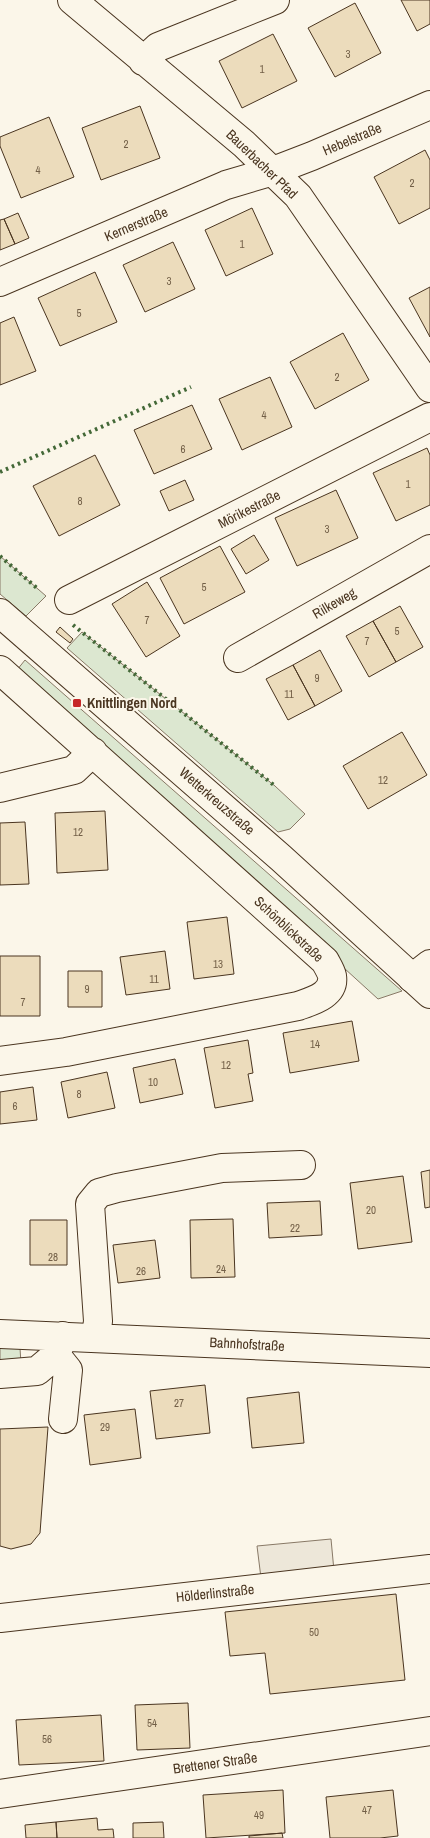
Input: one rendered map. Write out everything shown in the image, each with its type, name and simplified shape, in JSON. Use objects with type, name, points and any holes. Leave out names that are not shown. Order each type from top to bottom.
[{"type":"street","name":"Bauerbacher Pfad","points":[[72,0],[244,144],[298,196],[430,388]]},
{"type":"street","points":[[143,61],[158,47],[275,0]]},
{"type":"street","name":"Hebelstraße","points":[[273,171],[430,105]]},
{"type":"street","name":"Kernerstraße","points":[[0,282],[226,185],[273,171]]},
{"type":"street","name":"Mörikestraße","points":[[69,600],[430,417]]},
{"type":"street","name":"Rilkeweg","points":[[238,658],[430,549]]},
{"type":"street","name":"Wetterkreuzstraße","points":[[0,614],[281,858],[424,979]]},
{"type":"street","name":"Schönblickstraße","points":[[0,670],[325,961],[332,977],[330,990],[319,998],[298,1006],[66,1052],[0,1061]]},
{"type":"street","points":[[0,788],[74,770],[93,752]]},
{"type":"street","points":[[96,1337],[98,1321],[90,1204],[99,1193],[222,1168],[301,1165]]},
{"type":"street","name":"Bahnhofstraße","points":[[0,1334],[60,1345],[96,1337],[430,1353]]},
{"type":"street","points":[[0,1374],[37,1371],[60,1345]]},
{"type":"street","points":[[60,1345],[68,1370],[63,1419]]},
{"type":"street","name":"Hölderlinstraße","points":[[0,1618],[430,1569]]},
{"type":"street","name":"Brettener Straße","points":[[0,1794],[430,1731]]},
{"type":"green space","points":[[0,556],[46,596],[26,616],[0,594]]},
{"type":"green space","points":[[82,632],[275,786],[305,814],[290,829],[278,832],[67,648]]},
{"type":"green space","points":[[25,660],[402,991],[378,999],[17,670]]},
{"type":"green space","points":[[0,1348],[20,1348],[21,1364],[0,1366]]},
{"type":"shaded area","points":[[331,1539],[334,1571],[261,1578],[257,1546]]},
{"type":"building","points":[[401,0],[430,0],[430,24],[417,31]]},
{"type":"building","points":[[355,3],[381,53],[335,77],[308,28]]},
{"type":"building","points":[[273,34],[297,81],[242,108],[219,61]]},
{"type":"building","points":[[140,106],[160,158],[101,180],[82,128]]},
{"type":"building","points":[[49,117],[74,177],[21,198],[0,146],[0,137]]},
{"type":"building","points":[[425,150],[430,160],[430,208],[399,224],[374,177]]},
{"type":"building","points":[[252,208],[273,254],[226,276],[205,230]]},
{"type":"building","points":[[18,213],[29,238],[15,244],[4,219]]},
{"type":"building","points":[[4,219],[15,244],[0,250],[0,220]]},
{"type":"building","points":[[173,242],[195,289],[145,312],[123,265]]},
{"type":"building","points":[[95,272],[117,322],[60,346],[38,298]]},
{"type":"building","points":[[430,287],[430,337],[409,298]]},
{"type":"building","points":[[14,317],[36,371],[0,385],[0,323]]},
{"type":"building","points":[[343,333],[369,380],[315,409],[290,362]]},
{"type":"building","points":[[270,377],[292,427],[242,450],[219,399]]},
{"type":"building","points":[[192,405],[212,449],[154,474],[134,430]]},
{"type":"building","points":[[427,448],[430,455],[430,505],[396,521],[373,473]]},
{"type":"building","points":[[95,455],[120,505],[59,536],[33,486]]},
{"type":"building","points":[[185,480],[194,500],[169,511],[160,491]]},
{"type":"building","points":[[336,490],[358,538],[297,566],[275,518]]},
{"type":"building","points":[[254,535],[269,560],[246,574],[231,549]]},
{"type":"building","points":[[220,546],[245,592],[184,624],[160,578]]},
{"type":"building","points":[[147,582],[180,636],[146,657],[112,604]]},
{"type":"building","points":[[400,606],[423,647],[396,662],[373,621]]},
{"type":"building","points":[[373,621],[396,662],[369,677],[346,636]]},
{"type":"building","points":[[60,627],[73,639],[70,643],[56,632]]},
{"type":"building","points":[[320,650],[342,691],[315,706],[293,665]]},
{"type":"building","points":[[293,665],[315,706],[288,720],[266,679]]},
{"type":"building","points":[[402,732],[427,775],[368,809],[343,766]]},
{"type":"building","points":[[105,811],[108,870],[57,873],[55,813]]},
{"type":"building","points":[[25,822],[29,884],[0,885],[0,823]]},
{"type":"building","points":[[227,917],[234,974],[194,979],[187,922]]},
{"type":"building","points":[[165,951],[170,989],[126,995],[120,957]]},
{"type":"building","points":[[0,956],[40,956],[40,1016],[0,1016]]},
{"type":"building","points":[[68,971],[102,971],[102,1007],[68,1007]]},
{"type":"building","points":[[352,1021],[359,1061],[290,1073],[283,1033]]},
{"type":"building","points":[[248,1040],[253,1073],[248,1074],[253,1101],[215,1108],[204,1048]]},
{"type":"building","points":[[175,1059],[183,1094],[140,1103],[133,1068]]},
{"type":"building","points":[[107,1072],[115,1108],[68,1118],[61,1082]]},
{"type":"building","points":[[33,1087],[37,1120],[0,1124],[0,1092]]},
{"type":"building","points":[[430,1170],[430,1207],[425,1208],[421,1172]]},
{"type":"building","points":[[403,1176],[412,1242],[358,1249],[350,1183]]},
{"type":"building","points":[[320,1201],[322,1235],[269,1238],[267,1203]]},
{"type":"building","points":[[233,1219],[235,1277],[191,1278],[190,1220]]},
{"type":"building","points":[[30,1220],[67,1220],[67,1265],[30,1265]]},
{"type":"building","points":[[155,1240],[160,1278],[118,1283],[113,1245]]},
{"type":"building","points":[[205,1385],[210,1433],[156,1439],[150,1391]]},
{"type":"building","points":[[299,1392],[304,1443],[252,1448],[247,1398]]},
{"type":"building","points":[[135,1409],[141,1458],[90,1465],[84,1415]]},
{"type":"building","points":[[48,1427],[40,1533],[31,1544],[11,1549],[0,1546],[0,1429]]},
{"type":"building","points":[[396,1594],[405,1680],[270,1694],[265,1653],[230,1656],[225,1612]]},
{"type":"building","points":[[188,1703],[190,1748],[137,1750],[135,1705]]},
{"type":"building","points":[[101,1715],[104,1761],[19,1765],[16,1720]]},
{"type":"building","points":[[283,1790],[285,1833],[206,1838],[203,1795]]},
{"type":"building","points":[[393,1790],[398,1836],[330,1838],[326,1797]]},
{"type":"building","points":[[97,1818],[98,1830],[113,1829],[114,1838],[57,1838],[56,1822]]},
{"type":"building","points":[[56,1822],[57,1838],[26,1838],[25,1825]]},
{"type":"building","points":[[163,1822],[164,1838],[133,1838],[133,1823]]},
{"type":"building","points":[[282,1833],[283,1838],[249,1838],[249,1836]]},
{"type":"hedge","points":[[0,472],[191,387]]},
{"type":"hedge","points":[[0,556],[38,589]]},
{"type":"hedge","points":[[73,625],[275,786]]},
{"type":"place","name":"Knittlingen Nord","points":[[77,703]]}]
